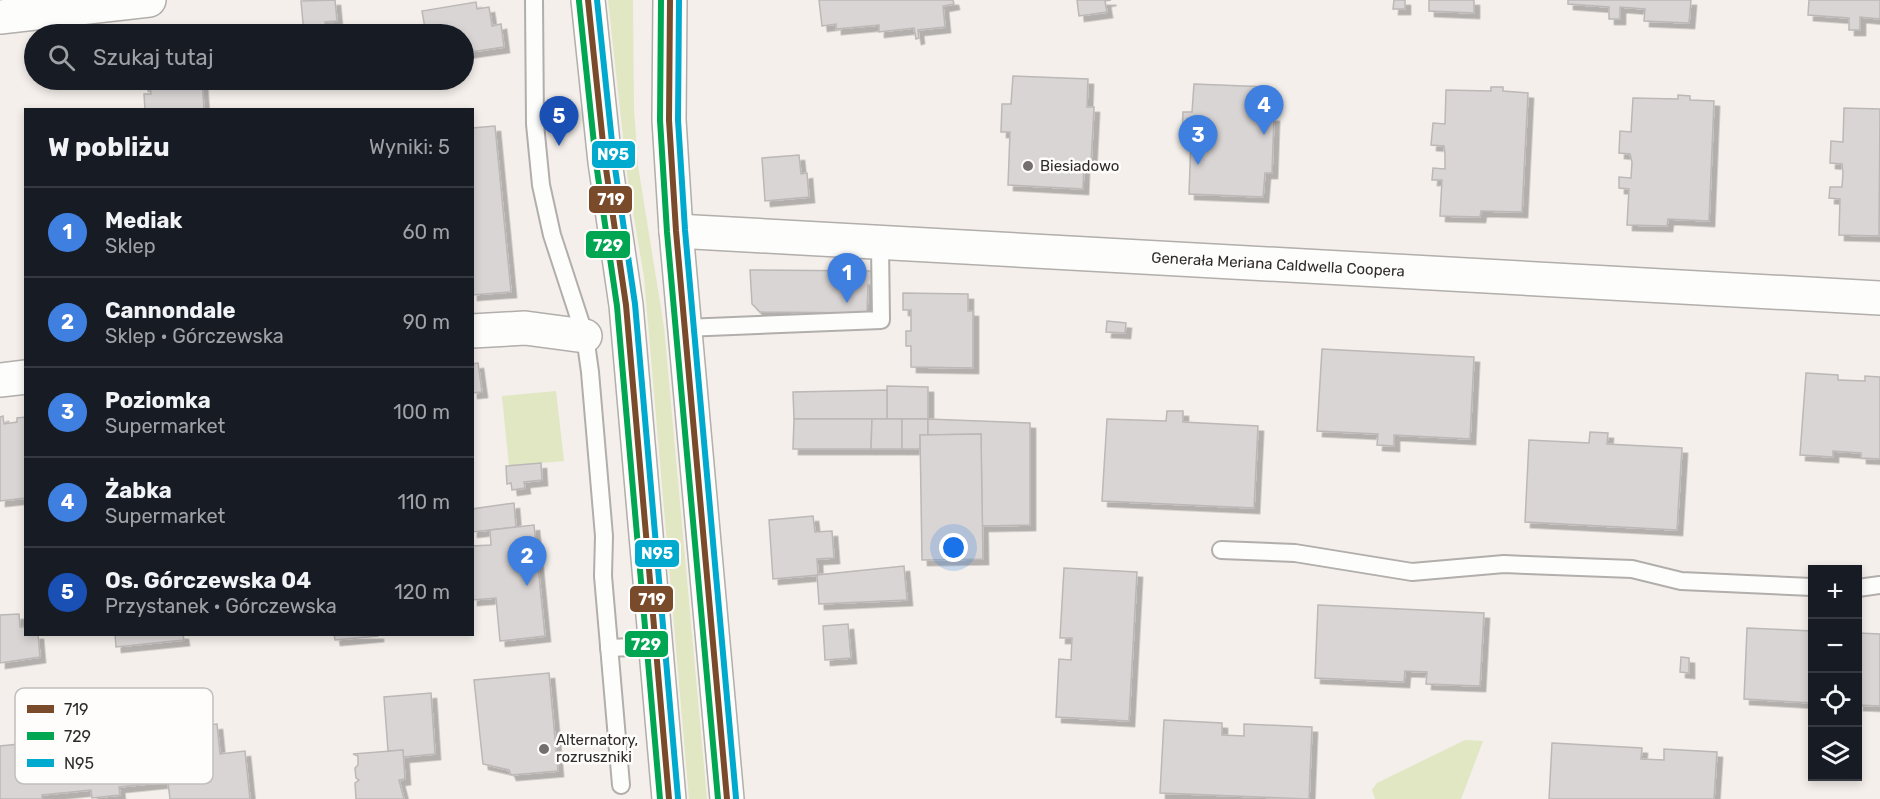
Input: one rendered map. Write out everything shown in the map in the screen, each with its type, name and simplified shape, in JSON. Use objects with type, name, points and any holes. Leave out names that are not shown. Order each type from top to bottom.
[{"type":"main road","points":[[0,17],[149,0]]},
{"type":"main road","points":[[588,0],[605,162],[626,305],[669,799]]},
{"type":"main road","points":[[670,0],[669,120],[676,231],[727,799]]},
{"type":"main road","name":"Generała Meriana Caldwella Coopera","points":[[676,231],[880,245],[1880,298]]},
{"type":"main road","points":[[474,331],[525,328],[585,336]]},
{"type":"main road","points":[[0,380],[24,377]]},
{"type":"lane","points":[[534,0],[535,124],[541,185],[552,235],[585,336],[604,536],[603,576],[621,785]]},
{"type":"lane","points":[[684,328],[881,320],[880,245]]},
{"type":"lane","points":[[1221,550],[1295,552],[1412,572],[1504,564],[1632,569],[1681,581],[1808,587]]},
{"type":"lane","points":[[1862,587],[1880,585]]},
{"type":"lane","points":[[609,648],[656,646]]},
{"type":"green space","points":[[608,0],[633,0],[634,109],[638,166],[664,327],[707,799],[689,799],[644,277],[628,182]]},
{"type":"green space","points":[[556,391],[564,461],[509,466],[502,396]]},
{"type":"green space","points":[[1465,740],[1483,741],[1461,799],[1375,799],[1372,790],[1377,783]]},
{"type":"building","points":[[335,0],[337,21],[325,22],[325,24],[303,24],[301,1]]},
{"type":"building","points":[[819,0],[953,0],[954,4],[943,6],[945,27],[918,30],[919,38],[916,39],[914,28],[879,32],[879,25],[836,29],[836,24],[822,26]]},
{"type":"building","points":[[1077,0],[1111,0],[1105,1],[1107,12],[1079,16]]},
{"type":"building","points":[[1394,0],[1405,0],[1405,9],[1393,9]]},
{"type":"building","points":[[1429,0],[1474,0],[1474,13],[1429,11]]},
{"type":"building","points":[[1568,0],[1691,0],[1689,23],[1644,21],[1645,9],[1620,7],[1620,19],[1609,19],[1609,7],[1568,4]]},
{"type":"building","points":[[1809,0],[1880,0],[1880,19],[1860,17],[1860,30],[1849,30],[1849,18],[1808,15]]},
{"type":"building","points":[[476,2],[477,9],[489,7],[492,26],[501,24],[504,47],[474,52],[474,24],[424,24],[422,11]]},
{"type":"building","points":[[1013,76],[1088,79],[1087,107],[1094,107],[1091,164],[1084,164],[1083,189],[1008,185],[1010,132],[1001,132],[1002,104],[1011,104]]},
{"type":"building","points":[[1194,84],[1269,87],[1268,116],[1274,116],[1272,173],[1265,173],[1263,197],[1189,194],[1191,140],[1182,140],[1183,112],[1192,112]]},
{"type":"building","points":[[1491,87],[1503,87],[1503,91],[1528,93],[1522,212],[1481,211],[1480,217],[1440,216],[1442,180],[1432,180],[1433,168],[1445,169],[1444,146],[1431,145],[1433,123],[1445,124],[1446,90],[1491,91]]},
{"type":"building","points":[[151,90],[203,90],[204,108],[145,108],[144,94],[151,94]]},
{"type":"building","points":[[1678,95],[1690,96],[1690,100],[1714,101],[1709,221],[1668,219],[1667,226],[1627,225],[1629,189],[1619,188],[1619,177],[1631,178],[1632,162],[1630,154],[1619,153],[1620,131],[1631,132],[1633,98],[1678,99]]},
{"type":"building","points":[[1844,108],[1880,109],[1879,236],[1839,235],[1840,199],[1829,198],[1830,187],[1842,187],[1842,164],[1830,163],[1831,141],[1843,142]]},
{"type":"building","points":[[495,126],[511,292],[474,295],[474,128]]},
{"type":"building","points":[[799,155],[801,174],[807,173],[809,197],[765,201],[762,158]]},
{"type":"building","points":[[750,270],[873,271],[873,285],[868,285],[867,313],[760,312],[752,304]]},
{"type":"building","points":[[903,293],[968,294],[968,311],[973,311],[973,368],[911,367],[911,346],[906,346],[906,331],[911,331],[911,310],[903,310]]},
{"type":"building","points":[[1107,321],[1126,323],[1125,333],[1106,332]]},
{"type":"building","points":[[1322,349],[1474,357],[1470,439],[1394,435],[1394,446],[1377,445],[1378,434],[1317,431]]},
{"type":"building","points":[[478,363],[482,392],[474,393],[474,364]]},
{"type":"building","points":[[1806,373],[1838,375],[1838,380],[1865,381],[1865,376],[1880,377],[1880,459],[1861,458],[1861,453],[1833,451],[1833,457],[1800,455]]},
{"type":"building","points":[[887,386],[928,387],[928,419],[887,419]]},
{"type":"building","points":[[887,390],[887,419],[794,419],[793,392]]},
{"type":"building","points":[[1167,411],[1183,411],[1183,422],[1258,426],[1254,508],[1102,501],[1107,419],[1166,421]]},
{"type":"building","points":[[3,416],[4,424],[17,422],[17,418],[24,417],[24,498],[0,501],[0,417]]},
{"type":"building","points":[[794,419],[872,419],[871,449],[793,449]]},
{"type":"building","points":[[872,419],[902,419],[902,449],[871,449]]},
{"type":"building","points":[[902,419],[928,419],[928,435],[920,435],[920,449],[902,449]]},
{"type":"building","points":[[928,419],[1030,423],[1030,525],[982,526],[981,434],[928,435]]},
{"type":"building","points":[[1590,432],[1608,433],[1607,444],[1682,448],[1677,530],[1525,522],[1529,440],[1589,443]]},
{"type":"building","points":[[981,434],[983,559],[922,560],[920,435]]},
{"type":"building","points":[[541,463],[542,480],[524,482],[525,488],[512,490],[511,483],[507,484],[506,466]]},
{"type":"building","points":[[514,503],[516,527],[474,532],[474,509]]},
{"type":"building","points":[[813,516],[815,532],[832,531],[834,558],[817,559],[818,575],[773,579],[769,520]]},
{"type":"building","points":[[534,525],[545,636],[500,641],[496,598],[474,600],[474,546],[491,545],[490,530]]},
{"type":"building","points":[[904,566],[907,600],[819,604],[817,575]]},
{"type":"building","points":[[1064,568],[1137,572],[1129,721],[1056,717],[1059,659],[1071,660],[1072,638],[1060,638]]},
{"type":"building","points":[[1318,605],[1484,613],[1480,686],[1426,684],[1427,672],[1405,671],[1404,682],[1315,678]]},
{"type":"building","points":[[19,614],[20,627],[24,627],[24,636],[38,636],[40,657],[0,663],[0,615]]},
{"type":"building","points":[[848,624],[851,658],[825,660],[823,626]]},
{"type":"building","points":[[1747,628],[1808,631],[1808,703],[1744,699]]},
{"type":"building","points":[[1862,633],[1880,634],[1880,706],[1862,705]]},
{"type":"building","points":[[115,636],[183,636],[184,640],[116,647]]},
{"type":"building","points":[[334,636],[378,636],[335,640]]},
{"type":"building","points":[[1681,657],[1689,658],[1689,673],[1680,672]]},
{"type":"building","points":[[549,673],[558,771],[511,775],[509,770],[483,764],[474,680]]},
{"type":"building","points":[[431,693],[435,754],[403,757],[403,750],[388,751],[384,697]]},
{"type":"building","points":[[1164,720],[1222,723],[1222,735],[1244,736],[1244,724],[1312,727],[1309,799],[1160,793]]},
{"type":"building","points":[[213,724],[217,724],[220,754],[245,751],[250,799],[170,799],[168,784],[213,784]]},
{"type":"building","points":[[1552,743],[1642,748],[1641,759],[1664,760],[1664,749],[1717,752],[1714,799],[1549,799]]},
{"type":"building","points":[[15,744],[15,784],[148,784],[119,787],[120,795],[92,798],[91,790],[42,795],[42,799],[0,799],[0,746]]},
{"type":"building","points":[[403,750],[405,779],[399,780],[404,799],[356,799],[355,783],[359,780],[356,778],[355,768],[358,765],[358,756],[353,754]]},
{"type":"transit line","name":"719","points":[[588,0],[605,162],[626,305],[669,799]]},
{"type":"transit line","name":"N95","points":[[597,0],[614,161],[635,304],[678,798]]},
{"type":"transit line","name":"729","points":[[661,0],[660,120],[667,232],[718,799]]},
{"type":"transit line","name":"719","points":[[670,0],[669,120],[676,231],[727,799]]},
{"type":"transit line","name":"N95","points":[[679,0],[678,120],[685,230],[736,798]]},
{"type":"transit line","name":"729","points":[[579,1],[596,163],[617,306],[660,799]]},
{"type":"place","name":"Żabka","points":[[1264,135]]},
{"type":"place","name":"Os. Górczewska 04","points":[[559,146]]},
{"type":"place","name":"Poziomka","points":[[1198,165]]},
{"type":"place","name":"Biesiadowo","points":[[1028,166]]},
{"type":"place","name":"Mediak","points":[[847,303]]},
{"type":"place","name":"Cannondale","points":[[527,586]]},
{"type":"place","name":"Alternatory, rozruszniki","points":[[544,749]]}]
